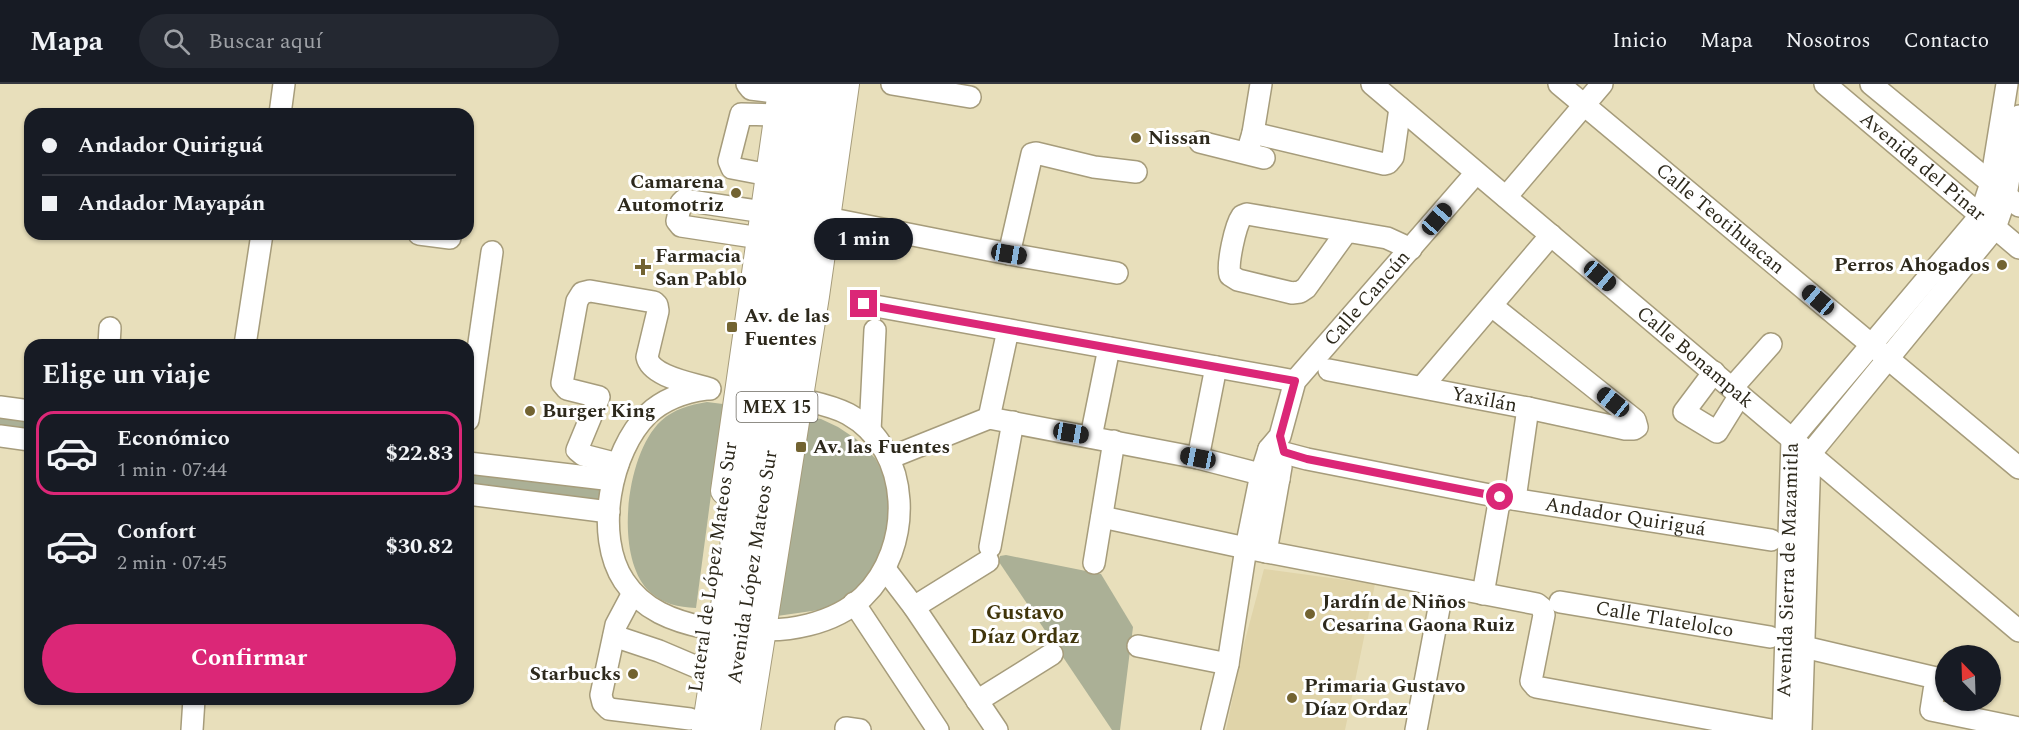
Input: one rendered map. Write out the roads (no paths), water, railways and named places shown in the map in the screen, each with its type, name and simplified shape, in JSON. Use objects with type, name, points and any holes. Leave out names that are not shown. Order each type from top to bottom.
[{"type":"main road","name":"Avenida López Mateos Sur","points":[[695,726],[748,390],[804,84]]},
{"type":"main road","name":"Avenida López Mateos Sur","points":[[727,730],[753,629],[828,84]]},
{"type":"main road","points":[[747,730],[753,629],[800,399],[846,84]]},
{"type":"main road","name":"Lateral de López Mateos Sur","points":[[695,726],[699,668],[748,390],[760,238],[780,98]]},
{"type":"street","points":[[281,108],[284,84]]},
{"type":"street","points":[[747,84],[751,89],[780,98]]},
{"type":"street","points":[[892,84],[970,97]]},
{"type":"street","points":[[1255,148],[1261,84]]},
{"type":"street","name":"Calle Bonampak","points":[[1372,84],[2019,631]]},
{"type":"street","name":"Calle Teotihuacan","points":[[1559,84],[2019,468]]},
{"type":"street","points":[[1506,197],[1602,84]]},
{"type":"street","name":"Avenida del Pinar","points":[[1825,84],[2019,248]]},
{"type":"street","name":"Avenida del Pinar","points":[[1871,84],[2005,195]]},
{"type":"street","name":"Avenida Sierra de Mazamitla","points":[[2005,195],[2007,84]]},
{"type":"street","points":[[769,175],[732,168],[729,161],[741,114],[780,98]]},
{"type":"street","points":[[1200,142],[1384,164],[1393,157],[1400,108]]},
{"type":"street","name":"Avenida Sierra de Mazamitla","points":[[1801,730],[1810,454],[1880,352],[1987,222],[2005,195],[2019,116]]},
{"type":"street","points":[[1009,254],[1032,154],[1126,171]]},
{"type":"street","name":"Calle Cancún","points":[[1212,730],[1256,550],[1277,445],[1295,381],[1476,173]]},
{"type":"street","points":[[760,238],[681,226],[677,220],[681,203],[684,200],[764,212]]},
{"type":"street","points":[[1347,231],[1306,288],[1300,292],[1292,293],[1270,288],[1233,278],[1230,275],[1229,267],[1237,225],[1242,216],[1252,215],[1347,231],[1387,238],[1411,249]]},
{"type":"street","points":[[827,218],[1117,273]]},
{"type":"street","points":[[1422,387],[1551,235]]},
{"type":"street","points":[[246,339],[261,240]]},
{"type":"street","points":[[474,378],[492,252]]},
{"type":"street","points":[[615,472],[577,450],[599,397],[567,389],[562,383],[577,301],[582,293],[590,291],[650,300],[657,304],[658,311],[647,357],[650,364],[655,370],[667,375],[710,389]]},
{"type":"street","points":[[864,304],[1295,381]]},
{"type":"street","name":"Yaxilán","points":[[1329,370],[1625,429],[1637,427],[1635,420],[1492,306]]},
{"type":"street","points":[[870,431],[874,330]]},
{"type":"street","points":[[989,418],[1008,330]]},
{"type":"street","points":[[1714,372],[1684,412],[1717,432],[1736,391],[1770,344]]},
{"type":"street","points":[[1091,437],[1108,348]]},
{"type":"street","name":"Avenida Sierra de Mazamitla","points":[[1783,730],[1792,439],[1880,352]]},
{"type":"street","points":[[1198,458],[1216,367]]},
{"type":"street","points":[[706,628],[664,616],[646,605],[623,580],[614,559],[609,538],[609,512],[615,472],[634,430],[649,413],[667,400],[687,391],[748,390]]},
{"type":"street","points":[[753,629],[807,625],[826,619],[854,603],[874,585],[885,569],[899,524],[900,499],[896,478],[889,458],[870,431],[847,413],[800,399]]},
{"type":"street","points":[[0,407],[24,410]]},
{"type":"street","points":[[1483,594],[1528,408]]},
{"type":"street","points":[[889,458],[989,418],[1198,458],[1270,476]]},
{"type":"street","points":[[914,607],[989,554],[1012,422]]},
{"type":"street","points":[[0,436],[24,439]]},
{"type":"street","points":[[1094,562],[1114,441]]},
{"type":"street","name":"Andador Quiriguá","points":[[1277,445],[1307,459],[1507,498],[1771,540]]},
{"type":"street","points":[[474,463],[615,472]]},
{"type":"street","points":[[474,496],[609,512]]},
{"type":"street","name":"Calle Tlatelolco","points":[[1102,517],[1443,587],[1770,637]]},
{"type":"street","points":[[885,569],[914,607],[997,730]]},
{"type":"street","points":[[1416,730],[1443,587]]},
{"type":"street","points":[[633,593],[616,625],[601,695],[606,706],[609,709],[695,726]]},
{"type":"street","points":[[854,603],[938,730]]},
{"type":"street","points":[[1551,605],[1544,622],[1531,681],[1536,687],[1771,730]]},
{"type":"street","points":[[614,636],[659,651],[699,668]]},
{"type":"street","points":[[1138,646],[1228,664]]},
{"type":"street","points":[[1804,647],[1936,678],[1931,710],[2019,728]]},
{"type":"street","points":[[977,701],[1052,654]]},
{"type":"street","points":[[192,730],[194,705]]},
{"type":"place","name":"Nissan","points":[[1136,138]]},
{"type":"place","name":"Camarena Automotriz","points":[[736,193]]},
{"type":"place","name":"Perros Ahogados","points":[[2002,265]]},
{"type":"place","name":"Farmacia San Pablo","points":[[643,267]]},
{"type":"place","name":"Av. de las Fuentes","points":[[732,327]]},
{"type":"place","name":"Burger King","points":[[530,411]]},
{"type":"place","name":"Av. las Fuentes","points":[[801,447]]},
{"type":"place","name":"Jardín de Niños Cesarina Gaona Ruiz","points":[[1310,614]]},
{"type":"place","name":"Starbucks","points":[[633,674]]},
{"type":"place","name":"Primaria Gustavo Díaz Ordaz","points":[[1292,698]]},
{"type":"district","name":"Gustavo Díaz Ordaz","points":[[1025,625]]}]
